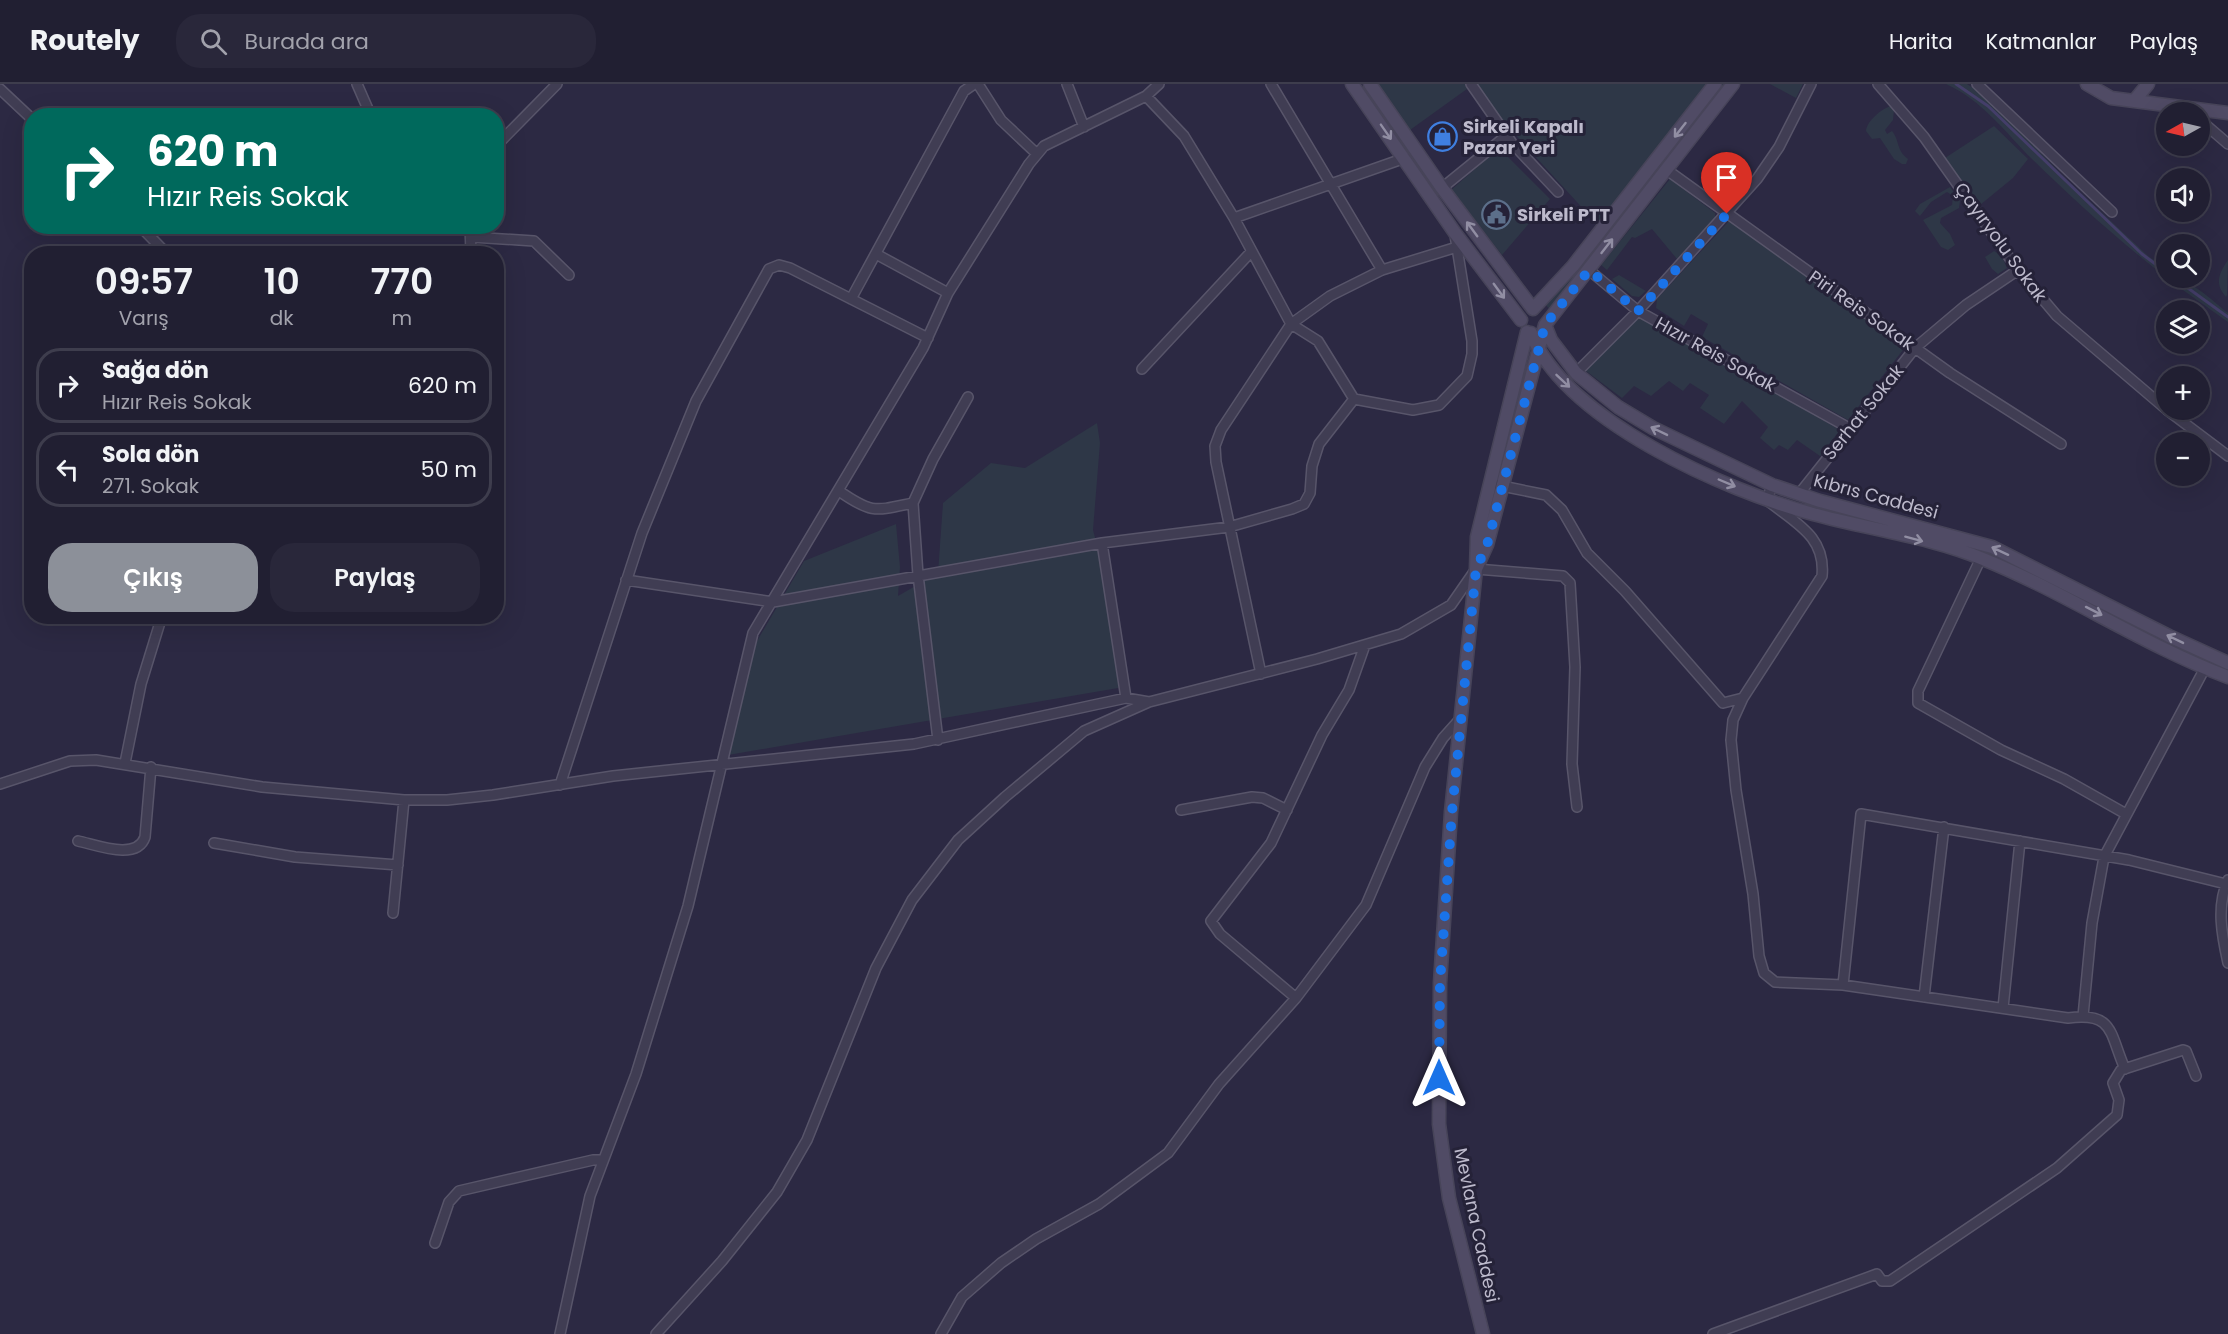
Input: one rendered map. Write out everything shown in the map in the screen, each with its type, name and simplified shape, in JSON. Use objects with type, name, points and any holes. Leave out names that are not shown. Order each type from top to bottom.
[{"type":"main road","points":[[1352,84],[1455,233],[1521,320],[1556,375],[1584,401],[1633,436],[1724,482],[1767,500],[1982,558],[2072,600],[2205,668],[2228,677]]},
{"type":"main road","points":[[1370,84],[1442,188],[1533,309],[1543,314],[1545,325],[1540,331],[1529,333]]},
{"type":"main road","points":[[1521,320],[1523,313],[1533,309],[1573,266],[1716,84]]},
{"type":"main road","name":"Mevlana Caddesi","points":[[1483,1334],[1449,1198],[1439,1124],[1440,983],[1460,719],[1476,569],[1483,557],[1504,486],[1545,325],[1733,84]]},
{"type":"main road","points":[[2086,84],[2111,98],[2156,105]]},
{"type":"main road","points":[[2134,102],[2148,84]]},
{"type":"main road","points":[[2210,112],[2228,113]]},
{"type":"main road","name":"Kıbrıs Caddesi","points":[[1545,325],[1551,340],[1576,373],[1635,419],[1772,485],[1992,547],[2186,645],[2228,663]]},
{"type":"main road","points":[[1476,569],[1477,537],[1529,333]]},
{"type":"street","points":[[358,84],[368,108]]},
{"type":"street","points":[[504,138],[557,84]]},
{"type":"street","points":[[851,299],[964,91],[976,84],[1001,120],[1037,154]]},
{"type":"street","points":[[1067,84],[1084,127]]},
{"type":"street","points":[[560,1334],[590,1196],[636,1074],[688,906],[753,633],[928,338],[948,293],[1029,164],[1044,146],[1146,96],[1159,84]]},
{"type":"street","points":[[1271,84],[1382,270]]},
{"type":"street","points":[[1471,84],[1506,136],[1558,192]]},
{"type":"street","points":[[1576,373],[1638,311],[1727,214],[1779,147],[1811,84]]},
{"type":"street","name":"Çayıryolu Sokak","points":[[1878,84],[1924,137],[2018,270],[2057,316],[2156,400]]},
{"type":"street","points":[[1977,84],[2112,212]]},
{"type":"street","points":[[0,89],[24,112]]},
{"type":"street","points":[[1146,96],[1184,136],[1234,218],[1291,324],[1318,341],[1354,399],[1423,410],[1439,405],[1467,376],[1472,354],[1472,341],[1455,233]]},
{"type":"street","points":[[2210,128],[2228,144]]},
{"type":"street","points":[[1442,188],[1506,136]]},
{"type":"street","points":[[1234,218],[1332,186],[1405,158]]},
{"type":"street","name":"Piri Reis Sokak","points":[[1667,170],[1915,348],[2061,444]]},
{"type":"street","points":[[148,234],[159,246]]},
{"type":"street","points":[[471,234],[471,246]]},
{"type":"street","points":[[471,237],[534,241],[569,275]]},
{"type":"street","points":[[1261,674],[1215,457],[1217,441],[1291,324],[1330,296],[1382,270],[1457,247]]},
{"type":"street","points":[[1142,369],[1251,252]]},
{"type":"street","points":[[876,254],[948,293]]},
{"type":"street","points":[[560,785],[642,533],[696,401],[770,269],[779,265],[790,268],[928,338]]},
{"type":"street","name":"Hızır Reis Sokak","points":[[1589,270],[1638,311],[1849,428]]},
{"type":"street","name":"Serhat Sokak","points":[[1799,494],[1849,428],[1915,348],[1966,305],[2018,270]]},
{"type":"street","points":[[938,740],[918,575],[914,503],[933,459],[968,397]]},
{"type":"street","points":[[626,580],[773,602],[1102,543],[1229,526],[1292,510],[1304,504],[1311,494],[1313,458],[1319,444],[1354,399]]},
{"type":"street","name":"Çayıryolu Sokak","points":[[2181,420],[2228,456]]},
{"type":"street","points":[[1491,484],[1546,495],[1562,510],[1587,553],[1625,591],[1723,703],[1743,698]]},
{"type":"street","points":[[1772,485],[1767,500],[1816,541],[1824,559],[1822,576],[1743,698],[1733,720],[1731,740],[1762,969],[1775,982],[1843,985],[2068,1018],[2096,1017],[2105,1024],[2125,1069]]},
{"type":"street","points":[[839,491],[862,507],[876,511],[914,503]]},
{"type":"street","points":[[1102,543],[1126,698]]},
{"type":"street","points":[[1982,558],[1918,691],[1918,702],[2001,750],[2064,779],[2126,814]]},
{"type":"street","points":[[656,1334],[722,1262],[777,1192],[807,1140],[876,968],[912,900],[958,840],[1084,731],[1149,702],[1261,674],[1401,634],[1451,605],[1476,569],[1563,576],[1570,583],[1575,667],[1572,764],[1576,807]]},
{"type":"street","points":[[125,763],[143,676],[159,624]]},
{"type":"street","points":[[1296,998],[1220,934],[1211,921],[1271,843],[1322,735],[1349,690],[1365,645]]},
{"type":"street","points":[[2083,1016],[2092,923],[2104,857],[2179,721],[2205,668]]},
{"type":"street","points":[[0,784],[70,761],[125,763],[262,787],[404,800],[481,796],[938,740],[1126,698],[1149,702]]},
{"type":"street","points":[[940,1334],[962,1297],[1001,1263],[1036,1239],[1099,1204],[1168,1153],[1219,1084],[1296,998],[1366,905],[1425,767],[1443,738],[1460,719]]},
{"type":"street","points":[[78,841],[132,851],[140,847],[145,837],[151,768]]},
{"type":"street","points":[[1181,810],[1252,797],[1263,798],[1287,810]]},
{"type":"street","points":[[393,914],[404,800]]},
{"type":"street","points":[[1843,985],[1861,814],[2129,860],[2227,882],[2221,911],[2228,963]]},
{"type":"street","points":[[1924,997],[1944,827]]},
{"type":"street","points":[[2003,1008],[2020,842]]},
{"type":"street","points":[[214,843],[296,857],[398,865]]},
{"type":"street","points":[[1713,1334],[1877,1274],[1882,1281],[1890,1281],[2057,1168],[2117,1115],[2119,1100],[2114,1083],[2118,1073],[2125,1069],[2183,1050],[2186,1051],[2196,1076]]},
{"type":"street","points":[[435,1243],[449,1202],[459,1191],[593,1160],[603,1160]]},
{"type":"shaded area","points":[[1377,84],[1465,84],[1467,89],[1410,130]]},
{"type":"shaded area","points":[[1477,84],[1706,84],[1598,225],[1501,119]]},
{"type":"shaded area","points":[[1722,84],[1726,84],[1550,310],[1545,304],[1596,246]]},
{"type":"shaded area","points":[[1770,84],[1803,84],[1796,98]]},
{"type":"shaded area","points":[[1946,84],[1967,84],[1986,97],[2065,178],[2156,261],[2156,269],[2080,205],[1982,108]]},
{"type":"shaded area","points":[[1891,106],[1894,110],[1893,120],[1885,130],[1887,134],[1892,131],[1908,159],[1906,164],[1894,159],[1880,138],[1872,139],[1866,131],[1875,116]]},
{"type":"shaded area","points":[[1994,126],[2028,159],[2013,178],[1980,205],[1945,158]]},
{"type":"shaded area","points":[[1499,148],[1550,199],[1502,255],[1451,190]]},
{"type":"shaded area","points":[[1670,179],[1715,213],[1715,220],[1677,259],[1652,229],[1635,238],[1632,237],[1607,270],[1601,265]]},
{"type":"shaded area","points":[[1950,187],[1960,201],[1959,208],[1941,218],[1940,223],[1950,234],[1955,245],[1948,250],[1941,247],[1923,220],[1952,205],[1953,196],[1947,192],[1931,202],[1920,216],[1915,211],[1920,204]]},
{"type":"shaded area","points":[[1729,221],[1903,346],[1903,350],[1848,420],[1702,337],[1708,324],[1691,314],[1684,326],[1656,308],[1657,299]]},
{"type":"shaded area","points":[[1994,251],[2001,255],[2007,268],[1998,274],[1985,257]]},
{"type":"shaded area","points":[[2228,260],[2226,297],[2220,288],[2219,278]]},
{"type":"shaded area","points":[[1619,275],[1646,291],[1639,297],[1632,296],[1612,279]]},
{"type":"shaded area","points":[[2180,288],[2199,290],[2228,313],[2228,322],[2210,309],[2210,300],[2197,300]]},
{"type":"shaded area","points":[[1639,315],[1840,430],[1820,456],[1797,440],[1788,450],[1779,445],[1774,450],[1760,438],[1768,427],[1742,401],[1724,424],[1700,408],[1709,395],[1690,383],[1683,391],[1669,381],[1651,396],[1634,386],[1622,398],[1586,371]]},
{"type":"shaded area","points":[[1097,423],[1100,443],[1093,530],[1112,601],[1124,687],[728,755],[757,641],[804,561],[896,524],[900,567],[898,596],[938,573],[943,503],[991,463],[1025,468]]},
{"type":"waterway","points":[[1956,84],[1988,106],[2142,254],[2156,264]]},
{"type":"waterway","points":[[2188,288],[2228,317]]},
{"type":"place","name":"Sirkeli Kapalı Pazar Yeri","points":[[1442,136]]},
{"type":"place","name":"Sirkeli PTT","points":[[1496,214]]},
{"type":"route","points":[[1439,1078],[1440,983],[1452,812],[1476,569],[1483,557],[1504,486],[1525,393],[1545,325],[1589,270],[1638,311],[1727,214]]}]
